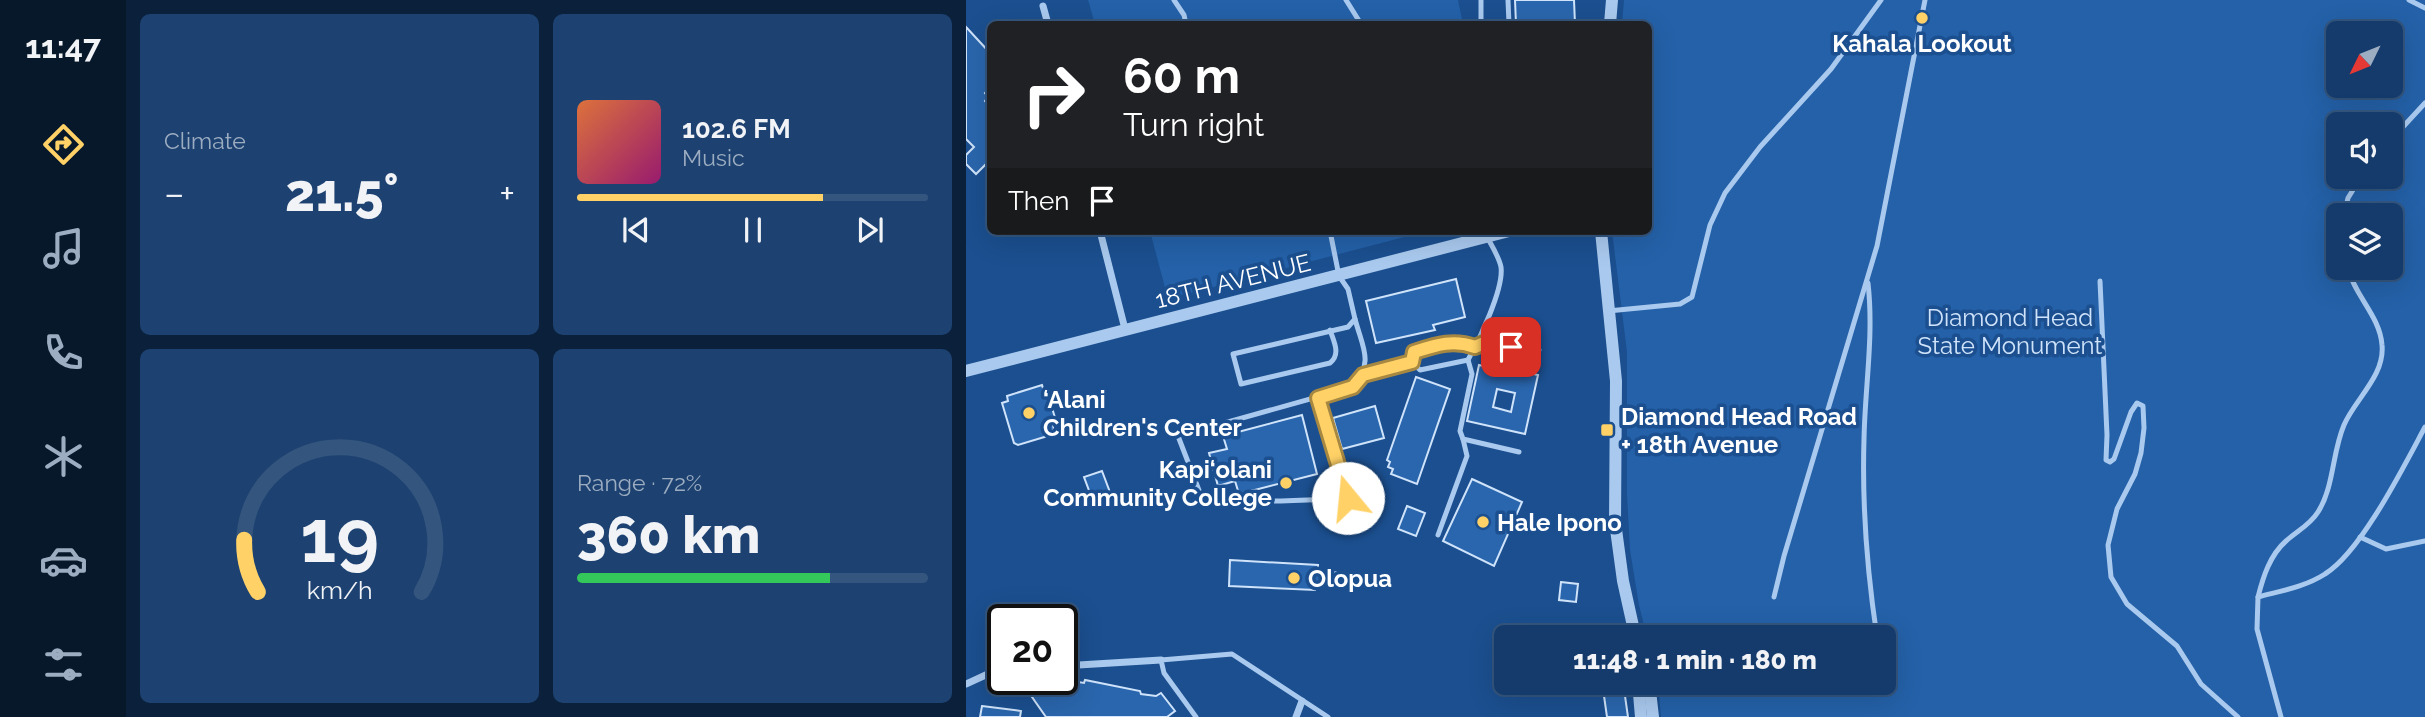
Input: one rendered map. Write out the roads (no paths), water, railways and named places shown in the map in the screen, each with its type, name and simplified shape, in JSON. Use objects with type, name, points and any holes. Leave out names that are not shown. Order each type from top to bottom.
[{"type":"street","points":[[1610,21],[1612,0]]},
{"type":"street","points":[[1043,6],[1047,21]]},
{"type":"street","points":[[1101,235],[1125,329]]},
{"type":"street","name":"18TH AVENUE","points":[[966,371],[1491,235]]},
{"type":"street","points":[[1601,235],[1616,381],[1615,522],[1623,581],[1633,625]]},
{"type":"street","points":[[1078,665],[1161,660]]},
{"type":"street","points":[[966,684],[987,674]]},
{"type":"street","points":[[1639,695],[1641,717]]},
{"type":"street","points":[[1650,695],[1653,717]]},
{"type":"street","points":[[1296,717],[1302,701]]},
{"type":"lane","points":[[1174,0],[1185,21]]},
{"type":"lane","points":[[1346,0],[1359,21]]},
{"type":"lane","points":[[1481,0],[1481,21]]},
{"type":"lane","points":[[1508,0],[1509,21]]},
{"type":"lane","points":[[1608,311],[1680,304],[1692,297],[1710,225],[1725,193],[1760,147],[1831,69],[1881,0]]},
{"type":"lane","points":[[1774,597],[1784,555],[1877,246],[1925,0]]},
{"type":"lane","points":[[2409,0],[2425,8]]},
{"type":"lane","points":[[2403,127],[2425,103]]},
{"type":"lane","points":[[1318,398],[1348,498],[1234,500],[1212,499],[1200,493],[1178,436],[1353,387],[1363,375],[1367,365],[1348,289],[1339,276],[1331,235]]},
{"type":"lane","points":[[1438,535],[1466,456],[1460,431],[1472,374],[1468,360],[1498,288],[1501,274],[1500,264],[1487,236]]},
{"type":"lane","points":[[1868,280],[1871,335],[1864,436],[1864,521],[1876,625]]},
{"type":"lane","points":[[2281,717],[2257,629],[2258,597],[2265,572],[2276,553],[2288,539],[2312,520],[2323,502],[2341,432],[2382,358],[2379,329],[2351,280]]},
{"type":"lane","points":[[2100,281],[2106,460],[2110,462],[2114,459],[2131,412],[2137,403],[2143,407],[2144,428],[2138,463],[2115,515],[2108,545],[2111,577],[2127,604],[2178,646],[2201,684],[2238,717]]},
{"type":"lane","points":[[1330,330],[1336,352],[1335,359],[1330,363],[1241,384],[1233,354],[1330,330],[1348,327],[1355,319]]},
{"type":"lane","points":[[1412,362],[1414,352],[1446,342],[1475,347],[1484,343],[1539,350]]},
{"type":"lane","points":[[1412,362],[1420,370],[1468,360]]},
{"type":"lane","points":[[1363,375],[1412,362]]},
{"type":"lane","points":[[2258,597],[2323,576],[2340,563],[2360,537],[2425,428]]},
{"type":"lane","points":[[1463,439],[1519,452]]},
{"type":"lane","points":[[2360,537],[2386,550],[2425,541]]},
{"type":"lane","points":[[1196,717],[1164,673],[1161,660],[1232,654],[1328,717]]},
{"type":"place","name":"Kahala Lookout","points":[[1922,18]]},
{"type":"place","name":"‘Alani Children's Center","points":[[1029,413]]},
{"type":"place","name":"Diamond Head Road + 18th Avenue","points":[[1607,430]]},
{"type":"place","name":"Kapi‘olani Community College","points":[[1286,483]]},
{"type":"place","name":"Hale Ipono","points":[[1483,522]]},
{"type":"place","name":"Olopua","points":[[1294,578]]},
{"type":"park label","name":"Diamond Head State Monument","points":[[2010,331]]}]
